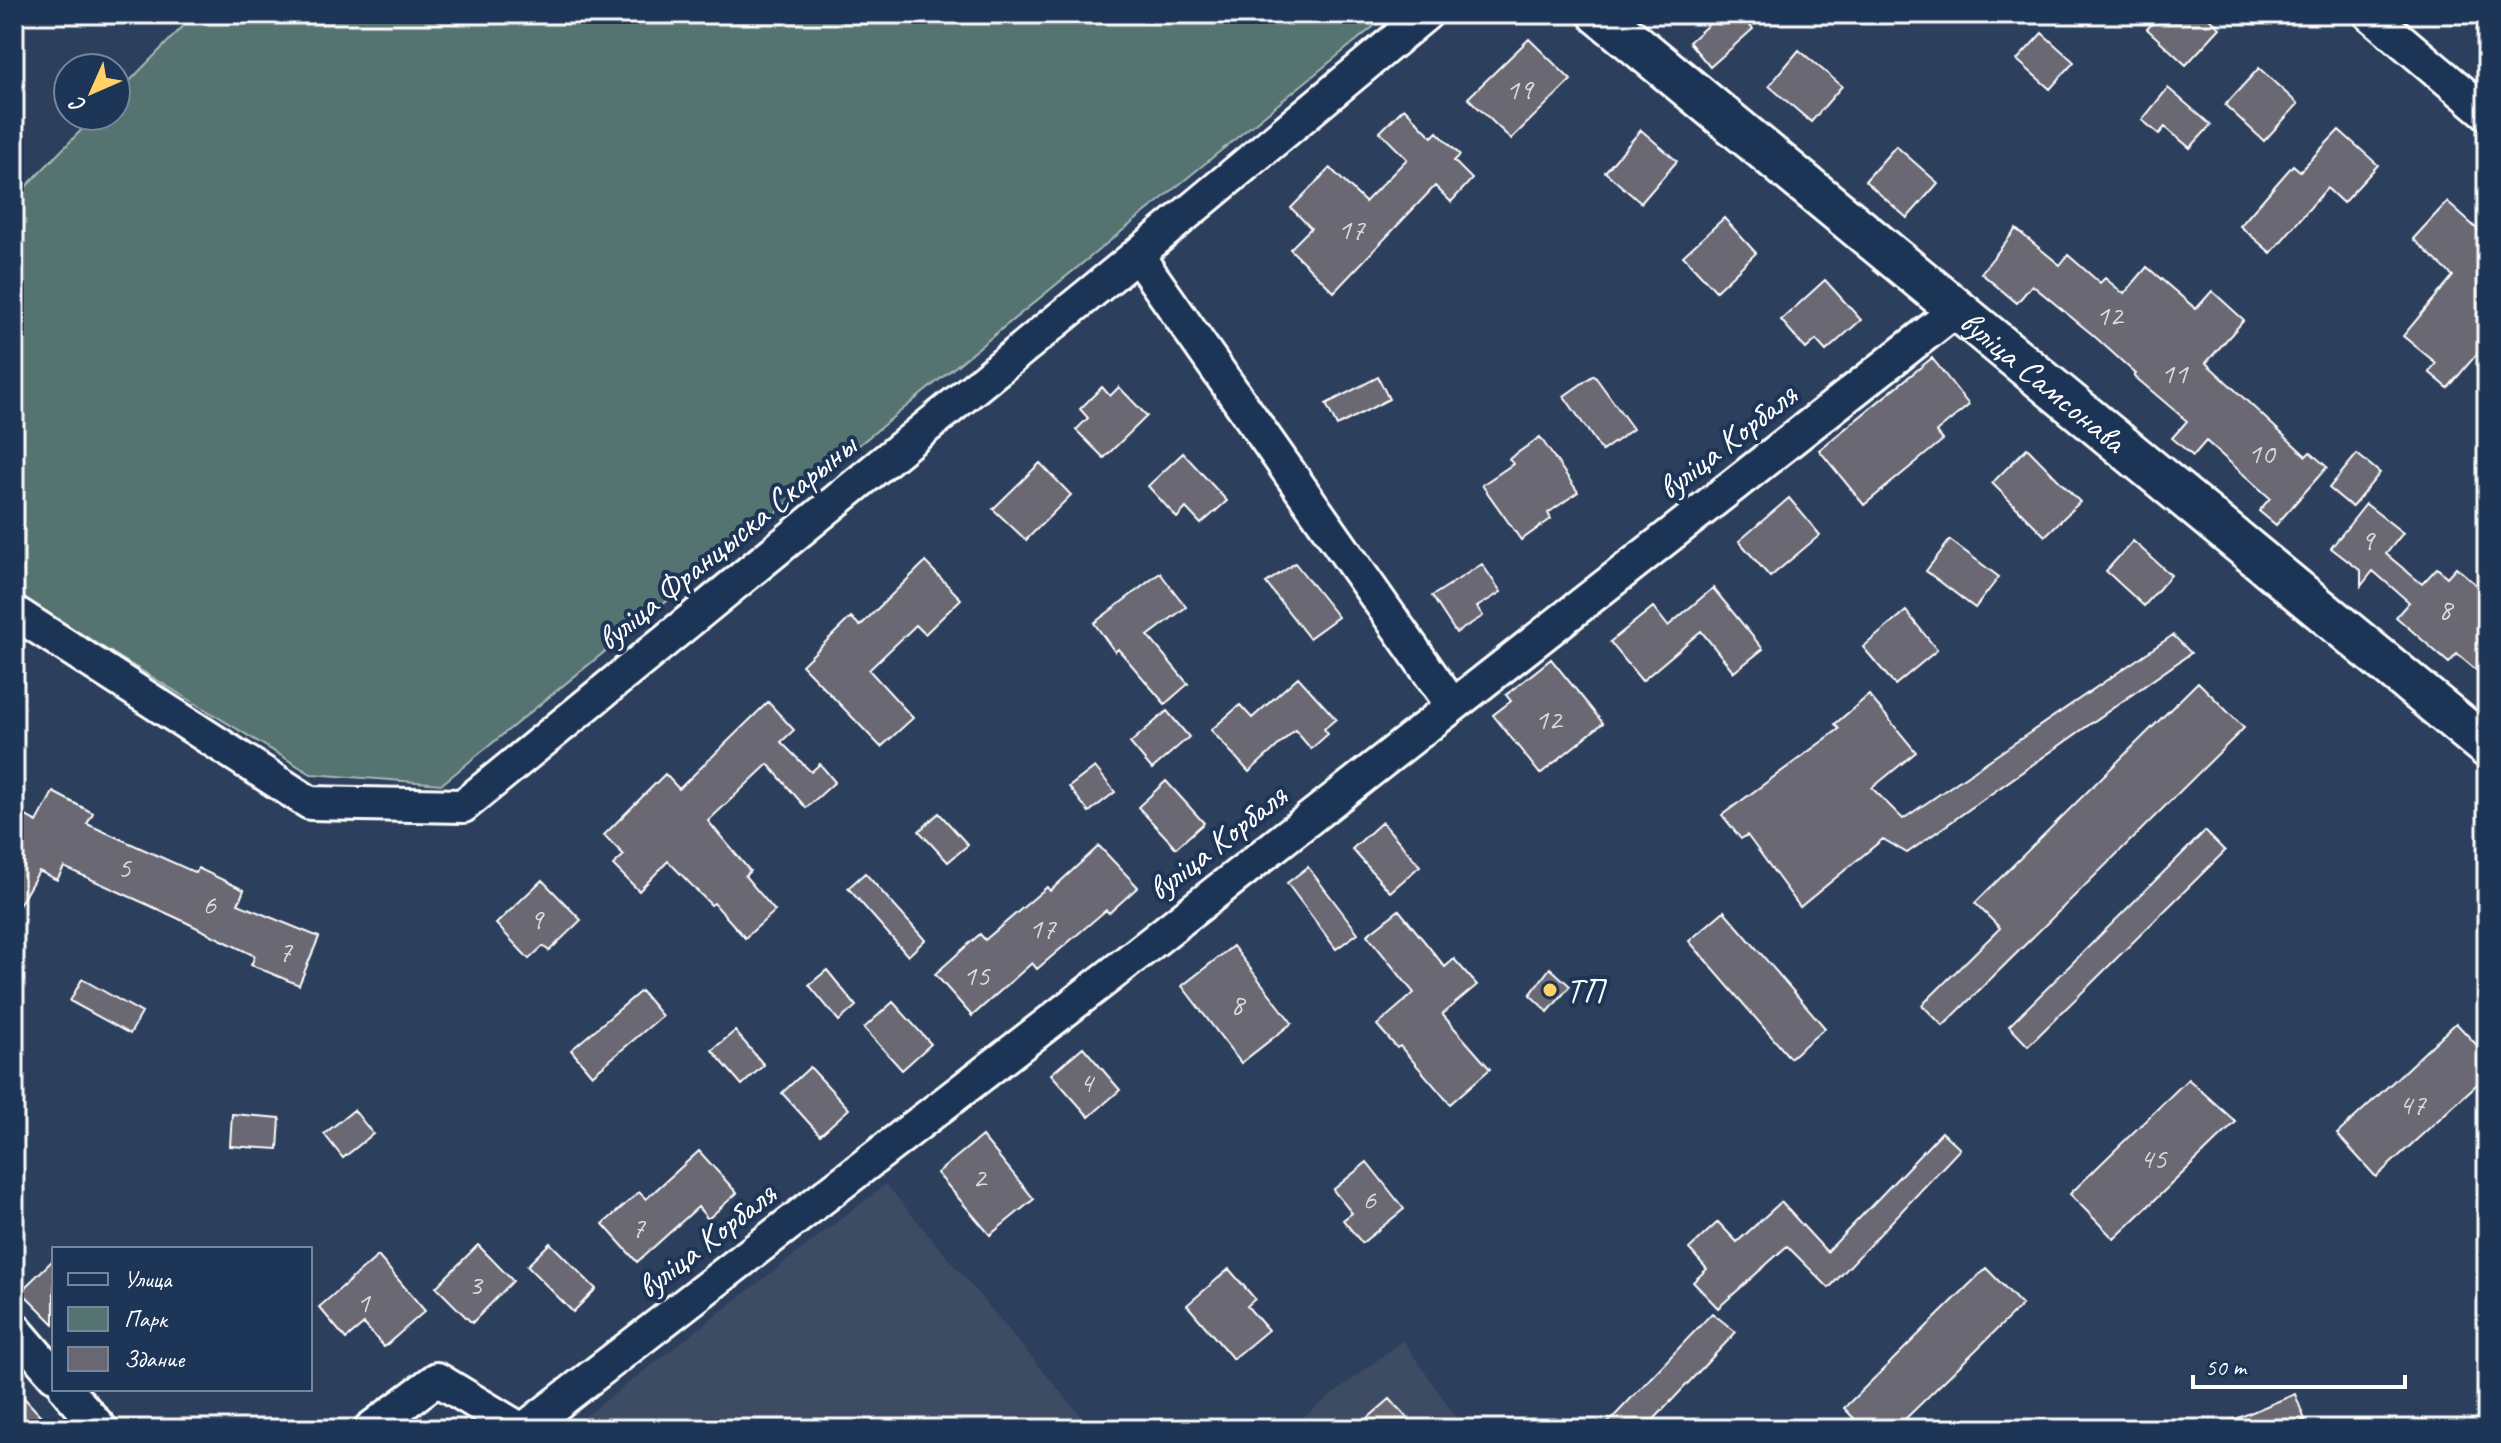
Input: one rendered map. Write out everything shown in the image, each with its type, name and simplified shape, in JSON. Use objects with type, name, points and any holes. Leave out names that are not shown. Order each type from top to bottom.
[{"type":"street","name":"вуліца Францыска Скарыны","points":[[14,612],[310,803],[463,806],[1137,255],[1426,14]]},
{"type":"street","name":"вуліца Самсонава","points":[[1599,14],[1955,311],[2487,747]]},
{"type":"street","points":[[2370,14],[2487,113]]},
{"type":"street","points":[[1137,255],[1452,705]]},
{"type":"street","name":"вуліца Корбаля","points":[[370,1429],[437,1379],[522,1429],[1120,967],[1955,311]]},
{"type":"street","points":[[14,1328],[52,1373]]},
{"type":"street","points":[[68,1391],[101,1429]]},
{"type":"shaded area","points":[[886,1184],[1092,1429],[569,1429]]},
{"type":"shaded area","points":[[1403,1340],[1464,1429],[1288,1429]]},
{"type":"shaded area","points":[[414,1406],[435,1429],[385,1429]]},
{"type":"green space","points":[[195,14],[1389,14],[442,784],[311,774],[14,593],[14,199],[79,132],[132,132],[132,79]]},
{"type":"building","points":[[1720,14],[1740,14],[1753,29],[1710,67],[1689,42]]},
{"type":"building","points":[[2161,14],[2205,14],[2220,28],[2186,65],[2147,29]]},
{"type":"building","points":[[2042,33],[2074,62],[2050,89],[2017,60]]},
{"type":"building","points":[[1529,39],[1571,80],[1511,139],[1468,98]]},
{"type":"building","points":[[1799,50],[1842,86],[1811,122],[1769,86]]},
{"type":"building","points":[[2259,68],[2298,104],[2264,141],[2225,105]]},
{"type":"building","points":[[2168,88],[2211,125],[2190,148],[2165,127],[2159,134],[2142,120]]},
{"type":"building","points":[[1404,108],[1432,137],[1437,132],[1460,155],[1454,161],[1472,179],[1451,202],[1435,186],[1334,292],[1290,249],[1311,228],[1291,208],[1330,168],[1365,202],[1407,159],[1380,132]]},
{"type":"building","points":[[1641,130],[1677,161],[1641,203],[1605,172]]},
{"type":"building","points":[[2339,130],[2378,165],[2343,203],[2327,188],[2271,253],[2240,226],[2293,165],[2300,171]]},
{"type":"building","points":[[1896,146],[1938,183],[1907,218],[1865,181]]},
{"type":"building","points":[[2447,202],[2487,238],[2487,342],[2448,388],[2429,372],[2436,363],[2403,336],[2453,276],[2413,239]]},
{"type":"building","points":[[1724,218],[1756,253],[1716,291],[1683,256]]},
{"type":"building","points":[[2016,229],[2060,265],[2068,255],[2100,283],[2105,278],[2124,294],[2147,267],[2196,309],[2212,291],[2244,320],[2206,363],[2306,456],[2310,452],[2327,467],[2276,525],[2259,511],[2270,498],[2206,441],[2193,456],[2172,438],[2187,421],[2134,376],[2136,374],[2093,335],[2032,285],[2017,303],[1981,273]]},
{"type":"building","points":[[1825,280],[1861,320],[1826,351],[1816,340],[1806,349],[1781,320]]},
{"type":"building","points":[[1932,358],[1969,405],[1936,432],[1943,440],[1864,505],[1819,450]]},
{"type":"building","points":[[1594,375],[1633,429],[1602,451],[1564,396]]},
{"type":"building","points":[[1378,377],[1389,399],[1337,426],[1326,404]]},
{"type":"building","points":[[1102,387],[1110,396],[1119,387],[1147,416],[1104,458],[1076,430],[1088,418],[1080,409]]},
{"type":"building","points":[[1540,437],[1578,492],[1548,513],[1551,519],[1521,540],[1482,485],[1513,464],[1509,459]]},
{"type":"building","points":[[2027,448],[2080,502],[2045,536],[1992,483]]},
{"type":"building","points":[[1183,453],[1227,501],[1201,524],[1186,508],[1177,518],[1148,486]]},
{"type":"building","points":[[2357,454],[2380,473],[2352,507],[2329,488]]},
{"type":"building","points":[[1040,463],[1071,495],[1026,540],[993,509]]},
{"type":"building","points":[[1789,498],[1820,535],[1770,577],[1739,541]]},
{"type":"building","points":[[2366,504],[2403,533],[2386,554],[2422,584],[2437,568],[2447,577],[2456,567],[2487,595],[2487,679],[2457,654],[2449,663],[2396,617],[2409,602],[2373,571],[2361,586],[2361,571],[2331,548]]},
{"type":"building","points":[[1950,540],[1999,577],[1975,608],[1926,571]]},
{"type":"building","points":[[2133,541],[2171,575],[2144,606],[2106,571]]},
{"type":"building","points":[[925,562],[961,599],[925,634],[916,625],[869,670],[913,718],[881,747],[802,665],[851,617],[860,626]]},
{"type":"building","points":[[1295,563],[1338,617],[1309,638],[1266,583]]},
{"type":"building","points":[[1482,564],[1501,592],[1477,607],[1483,616],[1456,633],[1432,596]]},
{"type":"building","points":[[1160,573],[1186,607],[1148,636],[1188,684],[1165,704],[1118,649],[1115,652],[1094,623]]},
{"type":"building","points":[[1713,588],[1763,649],[1734,672],[1701,631],[1642,681],[1610,642],[1653,607],[1668,626]]},
{"type":"building","points":[[1906,611],[1937,650],[1895,685],[1863,647]]},
{"type":"building","points":[[2173,635],[2191,653],[1907,853],[1883,839],[1800,907],[1747,835],[1741,839],[1722,815],[1839,729],[1835,724],[1869,695],[1916,752],[1872,788],[1903,819]]},
{"type":"building","points":[[1551,659],[1603,723],[1540,774],[1493,715],[1511,701],[1506,695]]},
{"type":"building","points":[[1298,677],[1336,719],[1324,729],[1328,734],[1311,749],[1295,730],[1249,772],[1211,730],[1240,705],[1252,718]]},
{"type":"building","points":[[2198,682],[2244,728],[1943,1026],[1922,1005],[2000,928],[1975,903]]},
{"type":"building","points":[[768,702],[794,730],[781,742],[811,772],[820,764],[835,782],[806,808],[768,764],[708,821],[750,871],[745,876],[775,911],[745,938],[714,903],[711,905],[668,861],[639,891],[613,865],[624,855],[604,835],[665,774],[679,789]]},
{"type":"building","points":[[1167,711],[1189,737],[1152,769],[1130,743]]},
{"type":"building","points":[[1095,767],[1115,792],[1089,812],[1069,787]]},
{"type":"building","points":[[1166,781],[1204,823],[1176,848],[1138,807]]},
{"type":"building","points":[[53,792],[93,813],[87,824],[196,873],[198,868],[244,890],[238,904],[319,937],[299,985],[251,965],[255,956],[64,867],[57,880],[39,871],[14,914],[14,837],[26,816],[37,822]]},
{"type":"building","points":[[939,813],[968,845],[948,862],[919,831]]},
{"type":"building","points":[[1382,822],[1420,866],[1390,892],[1352,849]]},
{"type":"building","points":[[2205,831],[2225,851],[2028,1046],[2009,1026]]},
{"type":"building","points":[[1099,846],[1138,887],[1037,969],[1032,963],[972,1016],[935,974],[980,934],[985,940],[1047,887],[1050,891]]},
{"type":"building","points":[[1308,867],[1358,933],[1336,949],[1287,883]]},
{"type":"building","points":[[865,873],[925,940],[908,956],[848,888]]},
{"type":"building","points":[[542,880],[581,920],[549,951],[543,946],[529,959],[496,924]]},
{"type":"building","points":[[1399,910],[1445,967],[1454,959],[1477,985],[1442,1014],[1490,1069],[1450,1104],[1400,1046],[1397,1048],[1377,1025],[1414,993],[1367,935]]},
{"type":"building","points":[[1724,911],[1825,1028],[1790,1058],[1689,941]]},
{"type":"building","points":[[1233,946],[1292,1023],[1241,1063],[1182,986]]},
{"type":"building","name":"ТП","points":[[1550,968],[1570,986],[1548,1012],[1530,995]]},
{"type":"building","points":[[827,970],[856,1006],[839,1021],[809,985]]},
{"type":"building","points":[[82,979],[142,1013],[130,1034],[70,1001]]},
{"type":"building","points":[[641,991],[662,1016],[592,1075],[571,1050]]},
{"type":"building","points":[[893,1002],[931,1044],[902,1070],[864,1028]]},
{"type":"building","points":[[2456,1023],[2487,1056],[2487,1075],[2376,1177],[2337,1134]]},
{"type":"building","points":[[735,1031],[764,1065],[742,1085],[712,1050]]},
{"type":"building","points":[[1083,1047],[1120,1090],[1089,1117],[1051,1074]]},
{"type":"building","points":[[810,1067],[849,1109],[820,1135],[782,1093]]},
{"type":"building","points":[[2188,1079],[2236,1122],[2114,1239],[2070,1194]]},
{"type":"building","points":[[354,1110],[373,1134],[343,1158],[324,1134]]},
{"type":"building","points":[[232,1114],[280,1118],[278,1149],[230,1146]]},
{"type":"building","points":[[1942,1132],[1960,1149],[1829,1288],[1787,1246],[1718,1308],[1693,1282],[1707,1269],[1689,1249],[1718,1222],[1737,1242],[1781,1202],[1827,1252]]},
{"type":"building","points":[[982,1136],[1034,1199],[990,1235],[937,1173]]},
{"type":"building","points":[[699,1151],[737,1193],[708,1219],[698,1207],[637,1262],[603,1224],[639,1192],[646,1199]]},
{"type":"building","points":[[1367,1162],[1404,1209],[1362,1243],[1343,1220],[1352,1213],[1333,1190]]},
{"type":"building","points":[[550,1243],[596,1289],[573,1312],[527,1266]]},
{"type":"building","points":[[478,1245],[513,1281],[472,1323],[436,1287]]},
{"type":"building","points":[[378,1256],[425,1311],[384,1347],[364,1324],[346,1339],[319,1307]]},
{"type":"building","points":[[52,1261],[52,1322],[21,1291]]},
{"type":"building","points":[[1986,1268],[2022,1305],[1895,1429],[1864,1429],[1844,1408]]},
{"type":"building","points":[[1229,1269],[1255,1299],[1247,1306],[1268,1330],[1233,1359],[1187,1305]]},
{"type":"building","points":[[1712,1313],[1736,1332],[1645,1429],[1602,1429]]},
{"type":"building","points":[[14,1387],[53,1429],[14,1429]]},
{"type":"building","points":[[2295,1394],[2305,1420],[2283,1429],[2212,1429]]},
{"type":"building","points":[[1390,1399],[1417,1429],[1355,1429]]},
{"type":"place","name":"ТП","points":[[1550,990]]}]
